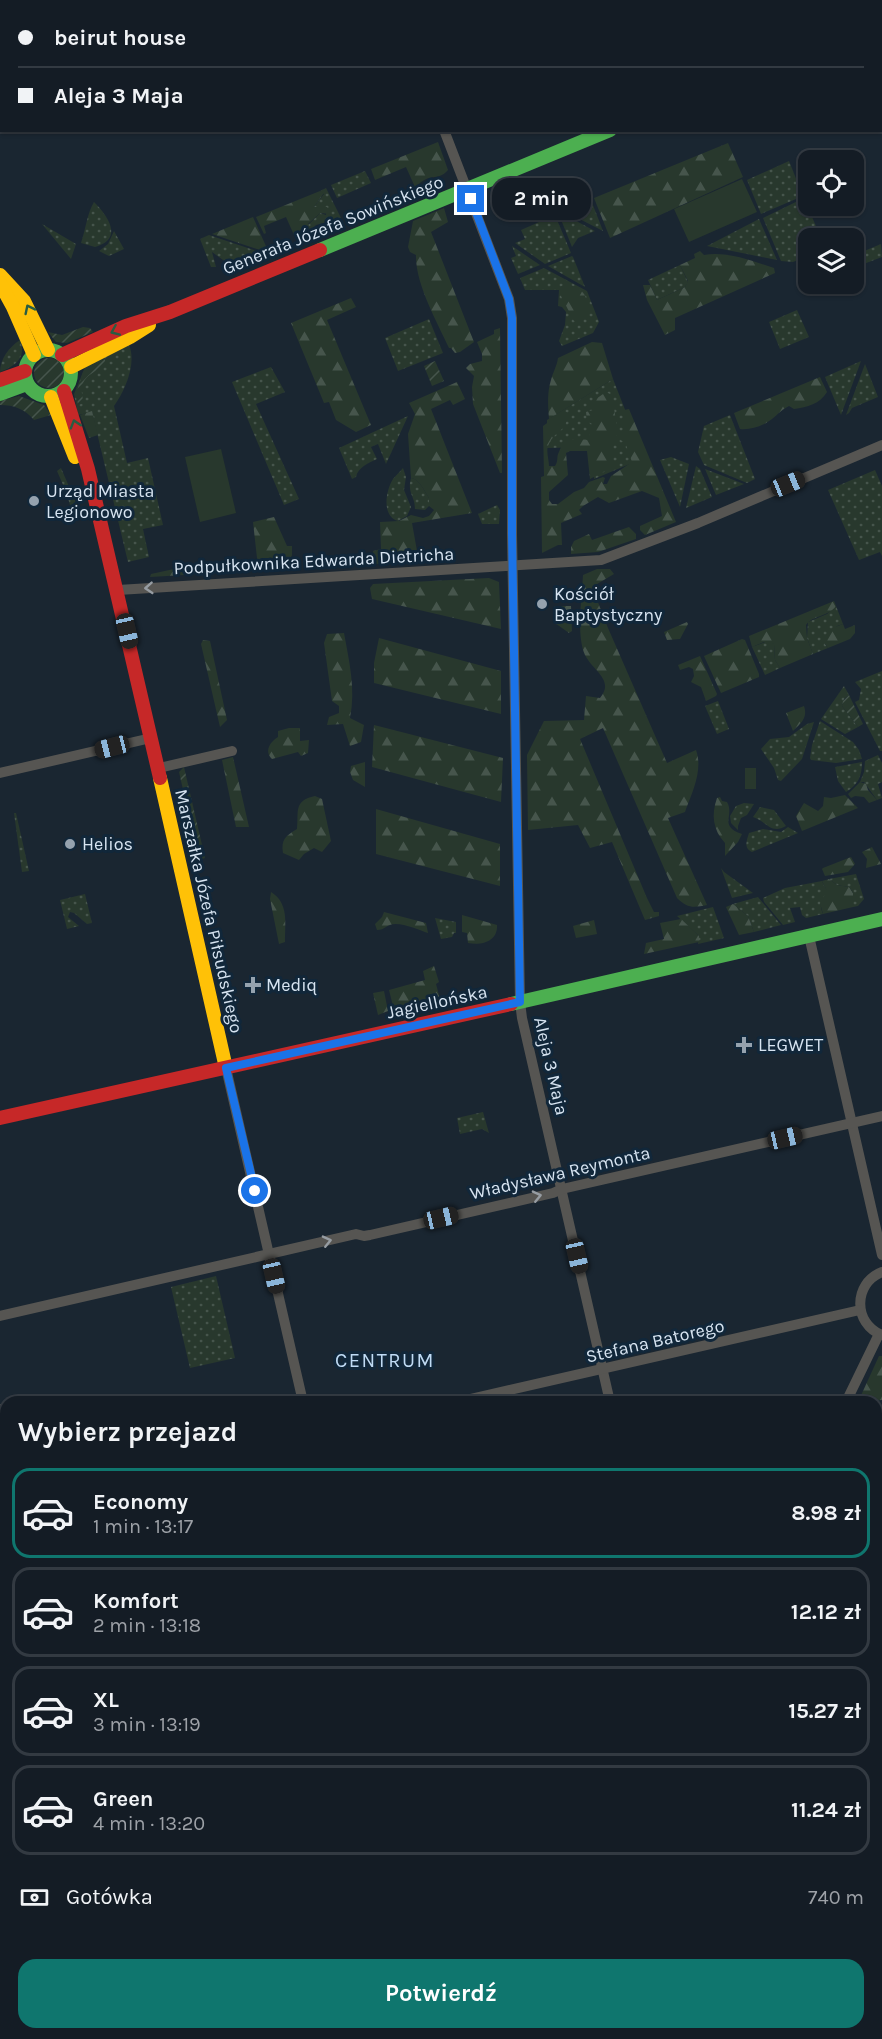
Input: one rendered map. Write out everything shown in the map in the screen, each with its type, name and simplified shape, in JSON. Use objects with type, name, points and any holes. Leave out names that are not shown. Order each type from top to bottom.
[{"type":"street","name":"Aleja 3 Maja","points":[[445,132],[509,299],[512,318],[513,566],[520,1002],[608,1396]]},
{"type":"street","name":"Generała Józefa Sowińskiego","points":[[62,355],[126,326],[170,312],[605,132]]},
{"type":"street","points":[[0,275],[17,289],[27,304],[48,350]]},
{"type":"street","points":[[0,283],[34,355]]},
{"type":"street","name":"Generała Józefa Sowińskiego","points":[[71,367],[130,337],[170,312]]},
{"type":"street","points":[[48,350],[62,355],[71,367],[71,378],[64,391],[51,396],[35,393],[26,378],[28,363],[34,355],[48,350]]},
{"type":"street","points":[[0,380],[26,378]]},
{"type":"street","points":[[0,394],[26,378]]},
{"type":"street","name":"Marszałka Józefa Piłsudskiego","points":[[64,391],[88,469],[152,738],[302,1396]]},
{"type":"street","name":"Marszałka Józefa Piłsudskiego","points":[[51,396],[80,471],[94,498]]},
{"type":"street","name":"Podpułkownika Edwarda Dietricha","points":[[117,590],[601,560],[698,523],[882,446]]},
{"type":"street","points":[[0,773],[152,738]]},
{"type":"street","points":[[159,768],[232,751]]},
{"type":"street","name":"Jagiellońska","points":[[0,1118],[882,919]]},
{"type":"street","points":[[809,936],[882,1254]]},
{"type":"street","name":"Władysława Reymonta","points":[[0,1316],[356,1234],[370,1235],[544,1195],[561,1188],[882,1116]]},
{"type":"street","points":[[849,1396],[880,1335],[870,1328],[860,1310],[862,1290],[868,1281],[882,1272]]},
{"type":"street","name":"Stefana Batorego","points":[[484,1396],[860,1310]]},
{"type":"green space","points":[[438,142],[448,170],[444,174],[427,179],[415,187],[406,167],[375,180],[371,169]]},
{"type":"green space","points":[[728,143],[743,177],[610,238],[594,198]]},
{"type":"green space","points":[[789,161],[798,184],[798,198],[761,214],[747,180]]},
{"type":"green space","points":[[365,171],[371,183],[337,198],[331,185]]},
{"type":"green space","points":[[742,179],[757,212],[689,242],[674,209]]},
{"type":"green space","points":[[326,188],[341,218],[316,225],[306,235],[308,225],[320,213],[326,215],[327,207],[314,207],[324,194],[320,191]]},
{"type":"green space","points":[[431,189],[385,210],[357,219],[353,217],[370,214]]},
{"type":"green space","points":[[320,191],[324,193],[314,207],[327,207],[330,214],[320,213],[308,224],[310,228],[305,234],[304,232],[294,235],[286,217],[264,226],[266,233],[264,234],[256,217]]},
{"type":"green space","points":[[591,200],[603,231],[564,211]]},
{"type":"green space","points":[[798,201],[798,216],[812,216],[817,228],[798,228],[798,260],[781,261],[763,218]]},
{"type":"green space","points":[[94,202],[104,213],[111,226],[109,238],[95,247],[81,243]]},
{"type":"green space","points":[[444,208],[448,222],[431,232],[474,342],[455,353],[449,348],[433,315],[419,278],[416,255],[410,252],[408,247],[413,221]]},
{"type":"green space","points":[[563,214],[595,231],[578,238],[572,247],[560,217]]},
{"type":"green space","points":[[555,215],[571,253],[545,264],[515,243],[525,239],[521,230]]},
{"type":"green space","points":[[253,217],[269,253],[212,234]]},
{"type":"green space","points":[[759,219],[777,260],[707,246]]},
{"type":"green space","points":[[42,224],[76,244],[71,259]]},
{"type":"green space","points":[[114,231],[124,249],[109,256],[99,251],[108,244]]},
{"type":"green space","points":[[209,235],[269,255],[264,257],[260,255],[230,265],[212,252],[216,267],[211,267],[200,239]]},
{"type":"green space","points":[[881,244],[882,257],[864,264],[864,251]]},
{"type":"green space","points":[[512,246],[540,265],[518,274],[511,258],[516,256]]},
{"type":"green space","points":[[700,251],[704,255],[722,254],[748,260],[774,268],[775,273],[675,318],[675,330],[665,335],[647,300],[643,285],[650,285],[657,300],[685,287],[688,281],[680,265],[695,258],[694,254]]},
{"type":"green space","points":[[573,257],[585,287],[548,266]]},
{"type":"green space","points":[[680,265],[688,282],[685,287],[657,300],[648,280]]},
{"type":"green space","points":[[544,268],[587,291],[599,322],[593,333],[562,346],[559,341],[565,325],[566,312],[558,306],[559,290],[525,290],[520,278]]},
{"type":"green space","points":[[566,284],[580,290],[587,300],[588,311],[579,320],[574,321],[561,296],[560,287]]},
{"type":"green space","points":[[351,298],[356,307],[327,320],[371,425],[356,432],[336,420],[329,402],[324,403],[291,323]]},
{"type":"green space","points":[[797,310],[809,337],[780,349],[769,322]]},
{"type":"green space","points":[[429,319],[443,353],[398,371],[385,338]]},
{"type":"green space","points":[[83,327],[90,328],[93,332],[67,343],[56,342],[48,332],[62,335]]},
{"type":"green space","points":[[500,328],[502,473],[500,473],[473,404],[474,376],[466,368],[470,364],[482,361],[477,342],[494,334],[494,330]]},
{"type":"green space","points":[[20,340],[21,356],[10,367],[0,372],[6,354]]},
{"type":"green space","points":[[592,342],[602,343],[613,379],[549,419],[549,390],[558,358]]},
{"type":"green space","points":[[129,345],[132,360],[129,377],[114,406],[127,463],[148,458],[163,525],[143,529],[149,557],[128,562],[92,412],[78,415],[74,394],[85,367]]},
{"type":"green space","points":[[49,358],[59,363],[64,373],[59,383],[49,388],[39,383],[34,373],[39,363]]},
{"type":"green space","points":[[104,358],[107,365],[90,375],[83,383],[84,403],[78,405],[76,394],[83,372]]},
{"type":"green space","points":[[435,361],[444,381],[432,386],[424,366]]},
{"type":"green space","points":[[861,361],[841,415],[825,377]]},
{"type":"green space","points":[[865,364],[878,397],[852,408],[846,415]]},
{"type":"green space","points":[[271,367],[285,392],[256,404],[299,499],[284,505],[232,382]]},
{"type":"green space","points":[[820,377],[827,392],[817,402],[794,409],[789,406],[762,425],[740,429],[734,413]]},
{"type":"green space","points":[[613,379],[644,458],[594,479],[593,447],[547,448],[547,420]]},
{"type":"green space","points":[[457,382],[465,399],[453,405],[450,400],[431,409],[472,513],[412,523],[417,551],[423,550],[425,560],[375,564],[373,551],[381,549],[380,522],[399,521],[411,515],[423,518],[429,516],[434,510],[429,506],[429,498],[421,485],[411,478],[408,434],[415,414],[409,403]]},
{"type":"green space","points":[[606,392],[612,395],[618,434],[611,448],[613,464],[590,479],[587,451],[566,453],[568,475],[549,492],[549,500],[552,504],[558,504],[574,492],[584,488],[589,482],[603,477],[605,478],[603,484],[607,484],[611,476],[632,462],[625,442],[620,440],[623,434],[624,410],[629,409],[676,522],[645,535],[640,530],[640,526],[662,516],[659,498],[642,491],[609,503],[598,497],[579,510],[582,514],[561,523],[562,545],[542,553],[543,426],[567,412],[566,424],[547,448],[549,466],[555,466],[561,447],[567,441],[588,440],[592,424],[587,421],[586,412],[593,410],[593,401]]},
{"type":"green space","points":[[19,396],[44,405],[51,415],[34,420],[19,408],[0,405],[0,401]]},
{"type":"green space","points":[[92,411],[98,435],[89,438],[80,415]]},
{"type":"green space","points":[[730,415],[755,479],[747,483],[704,465],[698,452],[704,426]]},
{"type":"green space","points":[[408,416],[386,464],[378,444],[371,447],[377,459],[361,468],[356,477],[352,479],[339,448]]},
{"type":"green space","points":[[221,449],[236,513],[200,522],[185,457]]},
{"type":"green space","points":[[671,457],[689,464],[680,507],[660,460]]},
{"type":"green space","points":[[696,466],[700,469],[712,497],[686,508]]},
{"type":"green space","points":[[61,468],[77,505],[76,510],[72,513],[57,471]]},
{"type":"green space","points":[[403,468],[406,477],[404,490],[411,507],[407,516],[398,521],[389,514],[386,502],[393,479]]},
{"type":"green space","points":[[705,469],[744,484],[716,495]]},
{"type":"green space","points":[[875,470],[882,486],[882,556],[880,552],[859,560],[828,490]]},
{"type":"green space","points":[[411,478],[419,483],[429,498],[429,506],[425,510],[415,509],[410,487]]},
{"type":"green space","points":[[497,505],[500,510],[499,524],[482,524],[478,514]]},
{"type":"green space","points":[[274,517],[287,546],[292,546],[292,555],[285,569],[150,577],[151,574],[197,564],[215,570],[233,566],[258,567],[253,522]]},
{"type":"green space","points":[[629,527],[636,534],[636,539],[598,552],[571,554],[574,541],[589,534],[592,540]]},
{"type":"green space","points":[[597,569],[610,569],[614,574],[592,587],[667,763],[696,750],[698,757],[696,780],[685,812],[668,818],[707,905],[694,907],[684,904],[677,898],[603,728],[580,739],[647,898],[654,912],[659,912],[659,916],[645,920],[612,842],[590,848],[578,825],[528,830],[527,755],[544,721],[584,720],[586,696],[600,698],[604,692],[604,681],[585,655],[582,647],[580,627],[583,575]]},
{"type":"green space","points":[[489,578],[499,582],[501,629],[372,599],[370,588],[373,584]]},
{"type":"green space","points":[[834,601],[836,606],[833,610],[813,619],[806,625],[807,638],[813,654],[780,668],[775,660],[774,644],[764,642],[752,647],[749,636]]},
{"type":"green space","points":[[554,606],[571,606],[572,631],[569,633],[555,623]]},
{"type":"green space","points":[[836,606],[843,624],[837,626],[825,644],[828,648],[813,654],[807,638],[808,622],[827,614]]},
{"type":"green space","points":[[687,622],[680,639],[667,640],[664,632]]},
{"type":"green space","points":[[843,624],[845,629],[855,625],[855,633],[850,639],[828,648],[823,641],[826,635]]},
{"type":"green space","points":[[344,633],[352,686],[350,718],[364,725],[361,742],[350,746],[343,724],[327,725],[329,717],[339,713],[339,706],[332,701],[324,643],[327,634]]},
{"type":"green space","points":[[379,638],[501,671],[501,714],[374,683],[374,663]]},
{"type":"green space","points":[[742,639],[745,640],[759,677],[721,693],[704,656]]},
{"type":"green space","points":[[203,640],[210,641],[227,720],[220,727],[201,644]]},
{"type":"green space","points":[[768,641],[774,644],[775,660],[780,668],[765,675],[752,647]]},
{"type":"green space","points":[[700,656],[717,694],[706,701],[701,687],[691,682],[694,676],[693,669],[689,667],[680,670],[678,665]]},
{"type":"green space","points":[[882,671],[882,751],[880,751],[855,702],[859,700],[861,689],[855,682]]},
{"type":"green space","points":[[844,686],[849,695],[844,699],[842,706],[858,727],[845,734],[821,719]]},
{"type":"green space","points":[[849,695],[863,724],[858,727],[842,706],[843,701]]},
{"type":"green space","points":[[718,701],[729,729],[717,734],[705,706]]},
{"type":"green space","points":[[804,706],[804,717],[793,731],[786,713]]},
{"type":"green space","points":[[820,721],[853,742],[862,759],[836,763],[811,760],[812,745]]},
{"type":"green space","points":[[814,722],[802,759],[781,781],[778,780],[774,768],[761,749],[770,739],[789,737],[807,724]]},
{"type":"green space","points":[[374,725],[503,758],[501,802],[372,767]]},
{"type":"green space","points":[[300,728],[300,741],[309,740],[308,753],[301,756],[298,752],[272,759],[268,753],[270,744],[278,737],[278,731]]},
{"type":"green space","points":[[878,755],[882,763],[882,782],[878,784],[882,798],[877,800],[864,782],[860,782],[865,761]]},
{"type":"green space","points":[[233,757],[249,827],[236,827],[222,760]]},
{"type":"green space","points":[[365,762],[365,787],[353,780],[350,772],[351,766]]},
{"type":"green space","points":[[862,762],[858,780],[846,792],[838,781],[835,767]]},
{"type":"green space","points":[[184,767],[205,858],[199,860],[179,772]]},
{"type":"green space","points":[[745,768],[756,768],[756,789],[745,789]]},
{"type":"green space","points":[[860,782],[866,784],[877,800],[869,803],[864,797],[851,798],[848,794]]},
{"type":"green space","points":[[845,795],[858,808],[802,831],[796,816],[804,803],[818,811],[823,806],[824,797]]},
{"type":"green space","points":[[315,796],[322,799],[331,841],[322,852],[314,848],[299,860],[283,853],[283,842],[297,829],[300,804]]},
{"type":"green space","points":[[720,797],[722,801],[727,802],[729,807],[728,820],[731,828],[742,834],[725,856],[725,843],[718,833],[714,816],[717,798]]},
{"type":"green space","points":[[744,803],[754,804],[747,815],[741,818],[738,830],[731,823],[730,816],[736,806]]},
{"type":"green space","points":[[760,807],[774,810],[786,826],[772,828],[753,817]]},
{"type":"green space","points":[[376,809],[500,844],[500,886],[376,854]]},
{"type":"green space","points":[[14,813],[16,813],[29,871],[22,872]]},
{"type":"green space","points":[[788,827],[798,833],[752,852],[747,848],[749,833],[763,829],[781,832]]},
{"type":"green space","points":[[872,847],[881,864],[866,868],[867,859],[862,852]]},
{"type":"green space","points":[[851,857],[855,864],[848,872],[825,876],[823,868]]},
{"type":"green space","points":[[721,868],[724,872],[753,893],[732,898]]},
{"type":"green space","points":[[856,874],[864,899],[858,906],[853,907],[853,893],[849,887],[837,885],[829,879]]},
{"type":"green space","points":[[829,879],[837,885],[849,887],[853,893],[853,907],[823,914],[820,903],[827,891],[822,881]]},
{"type":"green space","points":[[822,881],[827,890],[821,904],[823,914],[806,918],[802,915],[800,907],[790,908],[795,922],[783,925],[764,902],[763,898],[785,888]]},
{"type":"green space","points":[[271,892],[281,902],[285,914],[285,942],[279,944],[270,899]]},
{"type":"green space","points":[[85,894],[92,923],[87,924],[70,912],[68,917],[79,926],[67,929],[60,900]]},
{"type":"green space","points":[[758,897],[781,925],[754,932],[748,916],[733,904]]},
{"type":"green space","points":[[733,904],[748,916],[754,932],[739,935],[726,907]]},
{"type":"green space","points":[[713,907],[724,938],[698,944],[699,936],[677,916]]},
{"type":"green space","points":[[384,912],[426,923],[428,933],[398,924],[377,930],[375,924]]},
{"type":"green space","points":[[462,915],[497,925],[495,935],[484,943],[468,943],[467,933],[462,932]]},
{"type":"green space","points":[[435,918],[456,922],[456,933],[452,937],[441,939]]},
{"type":"green space","points":[[681,919],[699,936],[699,942],[644,954],[646,943],[664,939],[660,923]]},
{"type":"green space","points":[[594,920],[597,934],[576,938],[573,926]]},
{"type":"green space","points":[[434,966],[439,982],[436,984],[440,999],[394,1010],[389,990],[425,980],[423,971]]},
{"type":"green space","points":[[384,991],[388,1011],[378,1015],[373,993]]},
{"type":"green space","points":[[483,1112],[489,1133],[482,1129],[460,1134],[457,1118]]},
{"type":"green space","points":[[216,1276],[235,1358],[190,1368],[171,1287]]},
{"type":"green space","points":[[879,1356],[882,1356],[882,1396],[861,1396]]},
{"type":"traffic: fast","points":[[320,250],[605,132]]},
{"type":"traffic: fast","points":[[48,350],[64,357],[71,373],[64,389],[48,396],[32,389],[25,373],[32,357],[48,350]]},
{"type":"traffic: fast","points":[[0,394],[27,384]]},
{"type":"traffic: fast","points":[[511,1004],[882,919]]},
{"type":"traffic: slow","points":[[0,275],[24,301],[48,350]]},
{"type":"traffic: slow","points":[[0,283],[34,355]]},
{"type":"traffic: slow","points":[[71,367],[149,325]]},
{"type":"traffic: slow","points":[[51,397],[75,457]]},
{"type":"traffic: slow","points":[[160,778],[226,1068]]},
{"type":"traffic: jam","points":[[62,355],[126,326],[170,312],[320,250]]},
{"type":"traffic: jam","points":[[0,380],[25,371]]},
{"type":"traffic: jam","points":[[64,391],[88,469],[160,778]]},
{"type":"traffic: jam","points":[[0,1118],[511,1004]]},
{"type":"place","name":"Urząd Miasta Legionowo","points":[[34,501]]},
{"type":"place","name":"Kościół Baptystyczny","points":[[542,604]]},
{"type":"place","name":"Helios","points":[[70,844]]},
{"type":"place","name":"Mediq","points":[[253,985]]},
{"type":"place","name":"LEGWET","points":[[744,1045]]},
{"type":"district","name":"CENTRUM","points":[[385,1360]]},
{"type":"route","points":[[255,1191],[226,1068],[520,1002],[512,534],[512,318],[509,299],[471,199]]}]
